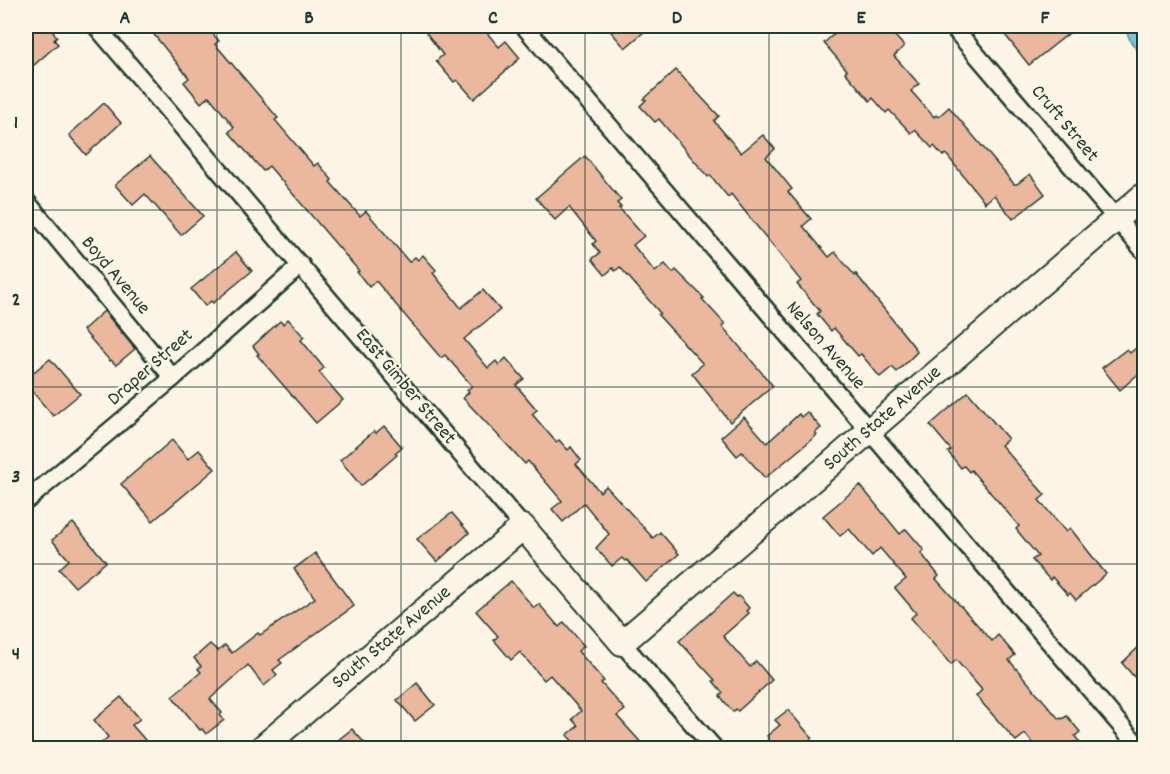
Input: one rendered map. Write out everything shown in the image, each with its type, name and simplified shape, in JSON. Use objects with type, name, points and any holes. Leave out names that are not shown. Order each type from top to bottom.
[{"type":"street","name":"East Gimber Street","points":[[96,26],[714,748]]},
{"type":"street","name":"Nelson Avenue","points":[[525,26],[1140,748]]},
{"type":"street","name":"Cruft Street","points":[[952,26],[1144,251]]},
{"type":"street","name":"South State Avenue","points":[[622,643],[1144,195]]},
{"type":"street","name":"Boyd Avenue","points":[[26,201],[173,378]]},
{"type":"street","name":"Draper Street","points":[[26,501],[173,378],[301,265]]},
{"type":"street","name":"South State Avenue","points":[[262,748],[523,527]]},
{"type":"water","points":[[1124,26],[1135,26],[1144,40],[1144,59],[1131,42]]},
{"type":"building","points":[[26,26],[48,26],[57,37],[54,40],[58,44],[26,72]]},
{"type":"building","points":[[147,26],[206,26],[219,41],[215,44],[278,118],[275,120],[314,166],[318,163],[332,180],[330,182],[360,216],[366,211],[409,262],[415,257],[418,260],[423,255],[436,270],[433,273],[461,308],[483,290],[500,310],[464,339],[488,368],[496,361],[499,365],[506,358],[524,379],[516,385],[537,410],[532,414],[556,442],[559,440],[568,450],[571,447],[581,460],[576,464],[600,492],[606,486],[653,538],[660,532],[679,554],[646,582],[627,560],[622,558],[612,566],[596,548],[609,534],[584,503],[563,522],[552,509],[562,501],[528,461],[525,464],[463,398],[472,386],[445,355],[441,358],[376,281],[369,287],[357,272],[359,271],[269,166],[263,171],[229,132],[234,127],[209,96],[201,103],[184,82],[189,78]]},
{"type":"building","points":[[421,26],[469,26],[474,32],[481,26],[499,47],[506,41],[520,58],[474,99],[457,80],[454,82],[436,61],[443,55]]},
{"type":"building","points":[[606,26],[651,26],[625,48]]},
{"type":"building","points":[[827,26],[886,26],[904,46],[894,56],[919,84],[911,91],[934,117],[936,115],[938,117],[949,107],[1014,184],[1030,174],[1045,194],[1013,219],[994,195],[985,203],[946,154],[943,156],[934,146],[932,148],[915,130],[911,133],[889,110],[886,113],[873,98],[870,101],[824,43],[834,34]]},
{"type":"building","points":[[998,26],[1078,26],[1029,65]]},
{"type":"building","points":[[676,70],[719,116],[714,121],[741,153],[763,135],[775,149],[766,157],[792,189],[788,192],[811,219],[803,226],[829,257],[835,252],[855,276],[856,274],[915,348],[917,352],[897,372],[892,367],[880,377],[861,354],[858,356],[834,328],[831,331],[817,314],[820,311],[797,284],[801,281],[731,194],[728,197],[659,119],[655,122],[640,106],[646,100],[644,99]]},
{"type":"building","points":[[104,103],[121,123],[86,155],[69,135]]},
{"type":"building","points":[[150,156],[203,216],[181,235],[145,194],[133,205],[115,185]]},
{"type":"building","points":[[585,156],[621,200],[617,203],[621,207],[619,208],[644,236],[633,245],[655,272],[665,264],[673,273],[676,270],[704,298],[702,299],[725,324],[722,326],[773,386],[730,422],[692,373],[703,364],[658,315],[660,313],[620,267],[615,271],[613,268],[605,275],[592,259],[600,253],[593,244],[596,241],[569,207],[555,220],[536,198]]},
{"type":"building","points":[[236,252],[252,271],[213,303],[211,301],[205,306],[191,289]]},
{"type":"building","points":[[104,311],[135,349],[116,365],[83,330]]},
{"type":"building","points":[[288,319],[304,337],[301,340],[324,368],[319,372],[343,400],[316,423],[257,355],[259,354],[253,346],[280,321],[283,324]]},
{"type":"building","points":[[1136,348],[1144,358],[1144,369],[1120,390],[1102,368],[1127,349],[1130,353]]},
{"type":"building","points":[[50,359],[80,394],[53,416],[26,384],[32,378],[30,375]]},
{"type":"building","points":[[968,392],[1008,439],[1001,445],[1045,495],[1039,500],[1066,532],[1070,528],[1106,574],[1076,600],[1070,593],[1068,595],[1052,577],[1050,580],[1032,560],[1038,556],[1016,529],[1019,526],[971,470],[969,472],[964,466],[961,468],[948,452],[951,450],[930,425]]},
{"type":"building","points":[[807,412],[821,428],[815,433],[817,435],[765,478],[742,452],[737,456],[721,437],[744,417],[767,443],[799,414],[801,417]]},
{"type":"building","points":[[384,426],[402,447],[395,453],[397,455],[361,486],[340,460],[374,431],[376,433]]},
{"type":"building","points":[[172,440],[188,459],[199,450],[215,469],[153,521],[121,484]]},
{"type":"building","points":[[860,485],[900,534],[906,529],[924,550],[921,553],[939,576],[936,579],[992,641],[998,635],[1015,655],[1009,660],[1059,719],[1067,716],[1080,732],[1075,736],[1083,748],[1037,748],[1025,734],[1016,741],[976,696],[982,690],[956,660],[951,665],[911,618],[916,613],[895,588],[906,579],[880,548],[872,556],[849,529],[840,536],[823,516]]},
{"type":"building","points":[[452,513],[469,533],[437,562],[417,539]]},
{"type":"building","points":[[73,523],[106,562],[75,587],[59,569],[69,560],[52,540]]},
{"type":"building","points":[[315,553],[354,606],[279,660],[282,663],[273,670],[277,675],[264,686],[248,665],[210,699],[222,713],[220,715],[224,720],[206,734],[202,729],[200,730],[172,696],[201,672],[198,669],[201,666],[194,658],[210,644],[218,651],[225,645],[232,653],[258,633],[260,635],[315,598],[294,569]]},
{"type":"building","points":[[511,581],[534,608],[539,604],[559,627],[564,622],[584,646],[578,651],[604,681],[601,683],[625,710],[617,716],[646,748],[579,748],[567,735],[578,726],[572,719],[581,711],[550,675],[544,680],[520,652],[511,660],[494,640],[498,636],[476,611]]},
{"type":"building","points":[[733,593],[739,596],[749,608],[746,611],[749,613],[723,636],[750,667],[756,661],[772,680],[738,711],[736,709],[733,712],[720,696],[723,693],[713,681],[715,680],[679,641]]},
{"type":"building","points":[[1144,642],[1144,688],[1122,663]]},
{"type":"building","points":[[417,683],[435,705],[415,721],[397,700]]},
{"type":"building","points":[[121,697],[140,719],[132,725],[152,748],[96,748],[108,737],[94,720]]},
{"type":"building","points":[[788,710],[812,738],[799,748],[758,748],[780,725],[775,720]]},
{"type":"building","points":[[352,729],[369,748],[328,748]]}]
